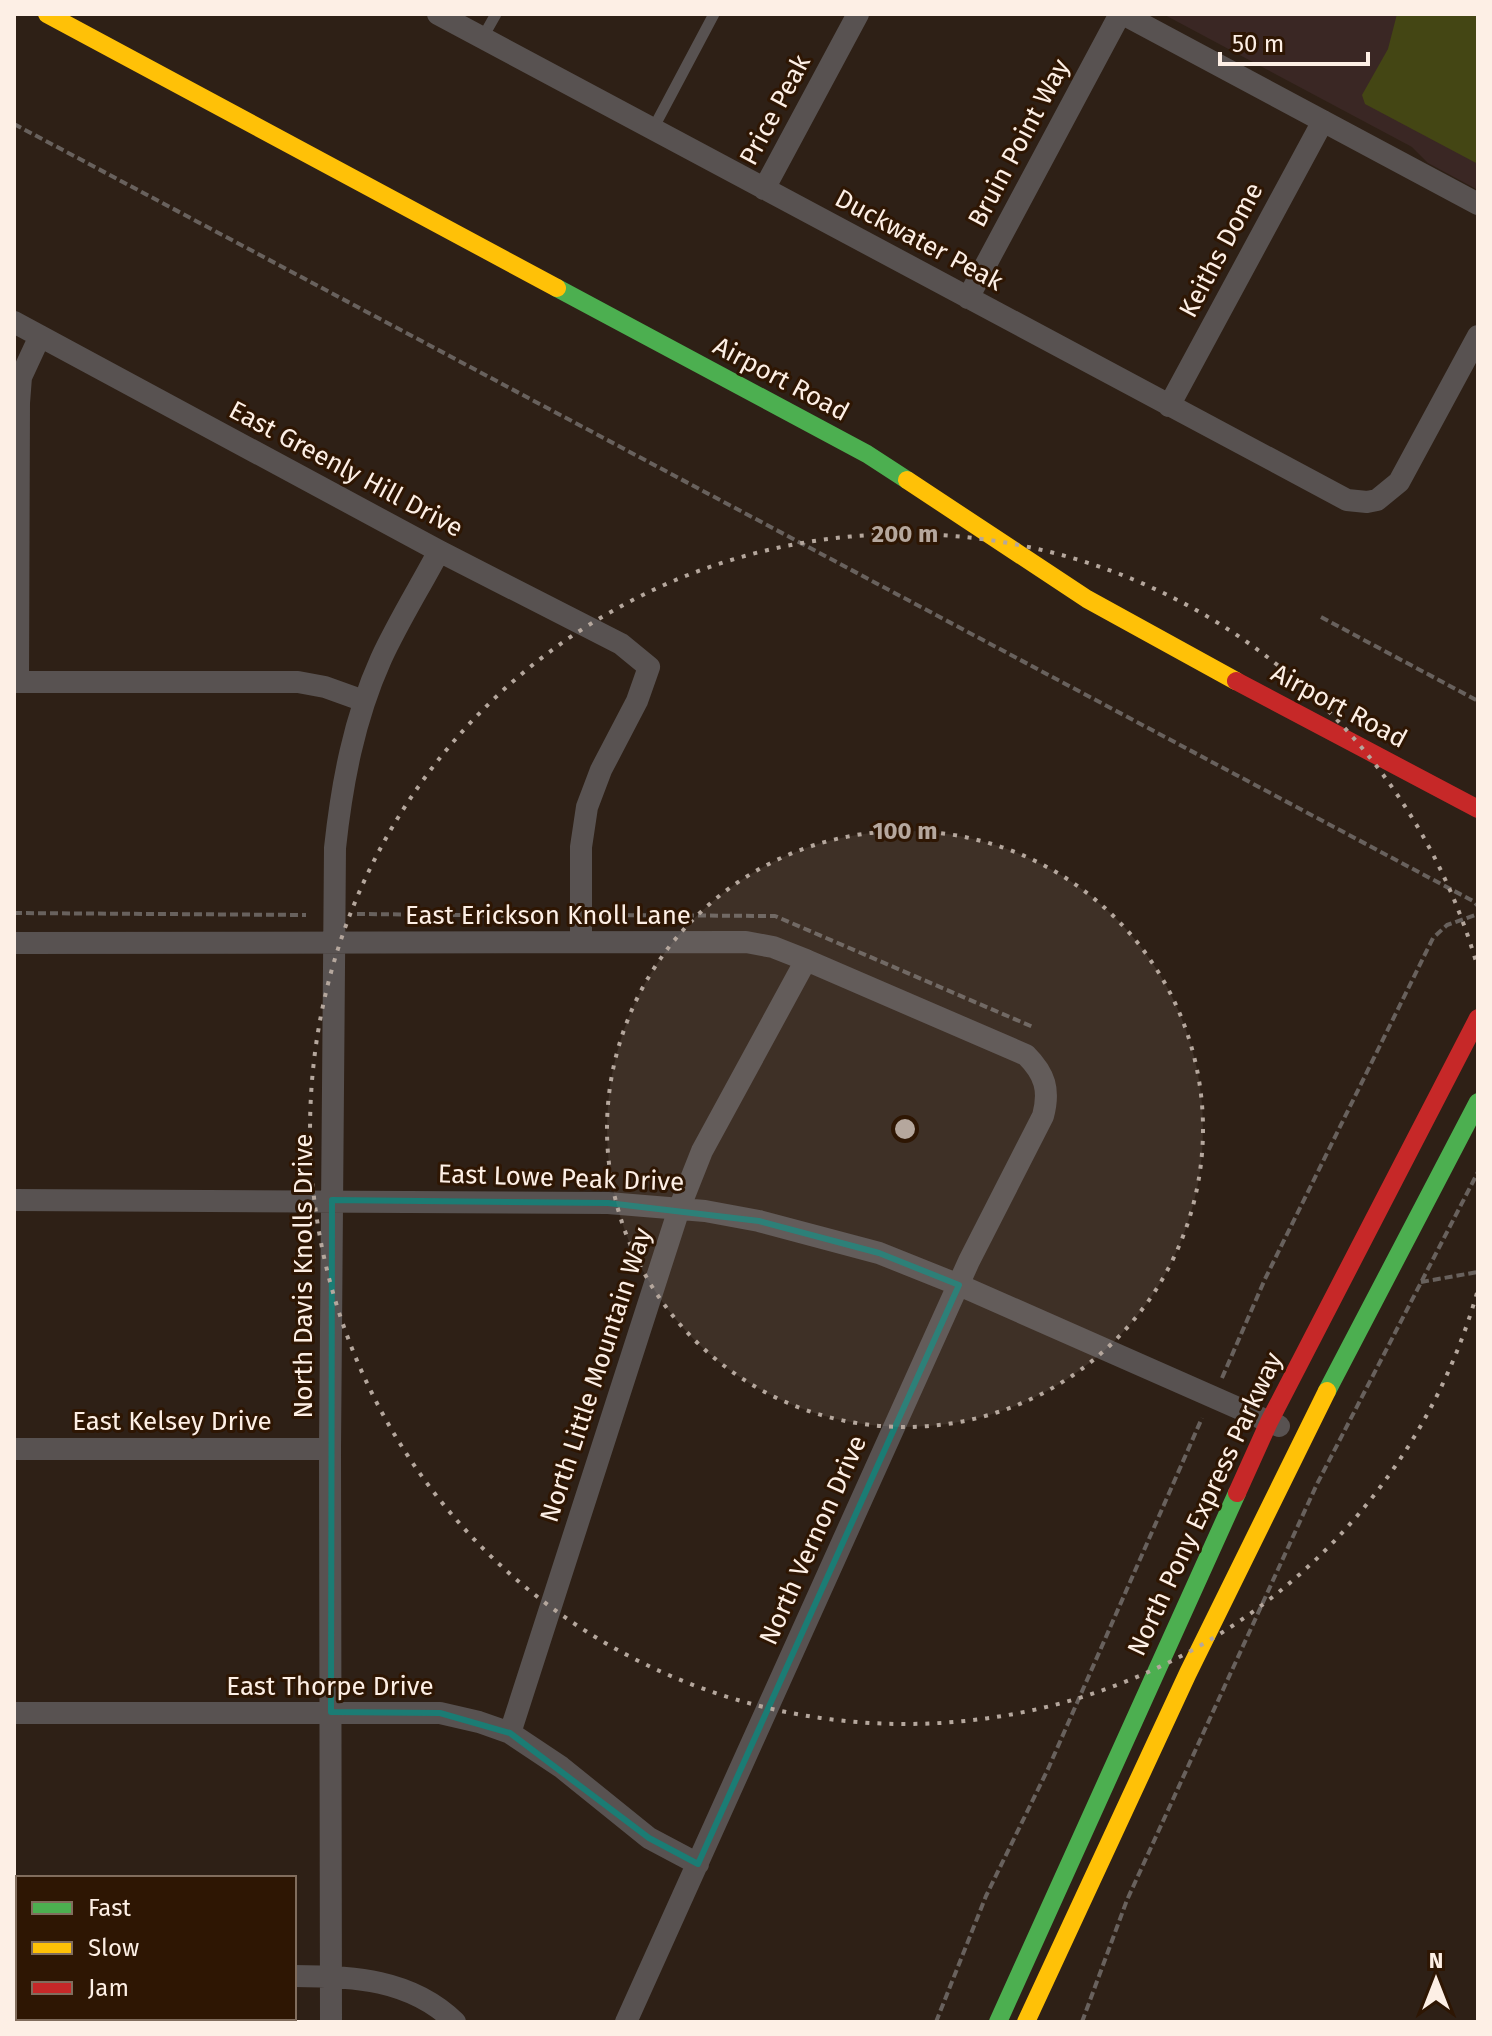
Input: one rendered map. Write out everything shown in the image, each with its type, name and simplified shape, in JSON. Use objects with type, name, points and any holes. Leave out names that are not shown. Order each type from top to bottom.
[{"type":"main road","name":"Airport Road","points":[[47,14],[867,454],[1087,599],[1478,809]]},
{"type":"main road","name":"North Pony Express Parkway","points":[[998,2022],[1269,1422],[1478,1018]]},
{"type":"main road","points":[[1026,2022],[1302,1437],[1478,1102]]},
{"type":"street","name":"Duckwater Peak","points":[[438,14],[1347,500],[1377,500],[1399,482],[1478,336]]},
{"type":"street","name":"Price Peak","points":[[764,189],[858,14]]},
{"type":"street","points":[[1122,14],[1478,204]]},
{"type":"street","name":"Bruin Point Way","points":[[968,298],[1122,14]]},
{"type":"street","name":"Keiths Dome","points":[[1169,406],[1323,121]]},
{"type":"street","name":"East Greenly Hill Drive","points":[[14,322],[439,551],[621,644],[649,667],[637,701],[601,770],[587,807],[581,847],[581,942]]},
{"type":"street","points":[[40,336],[21,377],[19,403],[16,682],[298,682],[325,687],[364,701]]},
{"type":"street","name":"North Davis Knolls Drive","points":[[331,2022],[330,1449],[335,848],[351,747],[364,701],[381,659],[439,551]]},
{"type":"street","name":"East Erickson Knoll Lane","points":[[14,943],[746,942],[773,947],[806,960],[1026,1055],[1046,1081]]},
{"type":"street","name":"North Little Mountain Way","points":[[510,1733],[679,1209],[702,1151],[806,960]]},
{"type":"street","name":"North Vernon Drive","points":[[626,2022],[959,1285],[1043,1116],[1048,1099],[1046,1081]]},
{"type":"street","name":"East Lowe Peak Drive","points":[[14,1200],[608,1203],[679,1209],[759,1221],[879,1253],[959,1285],[1302,1437]]},
{"type":"street","name":"East Kelsey Drive","points":[[14,1449],[330,1449]]},
{"type":"street","name":"East Thorpe Drive","points":[[14,1713],[440,1713],[510,1733],[561,1767],[649,1838],[698,1864]]},
{"type":"street","points":[[296,1976],[387,1983],[418,1995],[455,2022]]},
{"type":"lane","points":[[483,37],[496,14]]},
{"type":"lane","points":[[654,127],[714,14]]},
{"type":"path","points":[[14,124],[1478,906]]},
{"type":"path","points":[[1321,617],[1478,701]]},
{"type":"path","points":[[14,913],[306,915]]},
{"type":"path","points":[[357,914],[554,916]]},
{"type":"path","points":[[1222,1378],[1265,1279],[1433,938],[1447,925],[1478,914]]},
{"type":"path","points":[[1082,2022],[1127,1900],[1317,1484],[1478,1172]]},
{"type":"path","points":[[1375,1294],[1478,1272]]},
{"type":"path","points":[[936,2022],[986,1896],[1048,1769],[1202,1418]]},
{"type":"highlighted area","points":[[332,1200],[608,1203],[759,1221],[879,1253],[959,1285],[698,1864],[649,1838],[510,1733],[440,1713],[331,1712]]},
{"type":"shaded area","points":[[1163,14],[1478,14],[1478,190],[1428,163],[1412,147]]},
{"type":"shaded area","points":[[1397,14],[1478,14],[1478,164],[1365,104],[1362,95],[1388,49]]},
{"type":"traffic: fast","points":[[557,288],[867,454],[907,480]]},
{"type":"traffic: fast","points":[[1327,1391],[1478,1102]]},
{"type":"traffic: fast","points":[[998,2022],[1237,1493]]},
{"type":"traffic: slow","points":[[47,14],[557,288]]},
{"type":"traffic: slow","points":[[907,480],[1087,599],[1236,681]]},
{"type":"traffic: slow","points":[[1026,2022],[1188,1673],[1327,1391]]},
{"type":"traffic: jam","points":[[1236,681],[1478,809]]},
{"type":"traffic: jam","points":[[1237,1493],[1269,1422],[1478,1018]]}]
